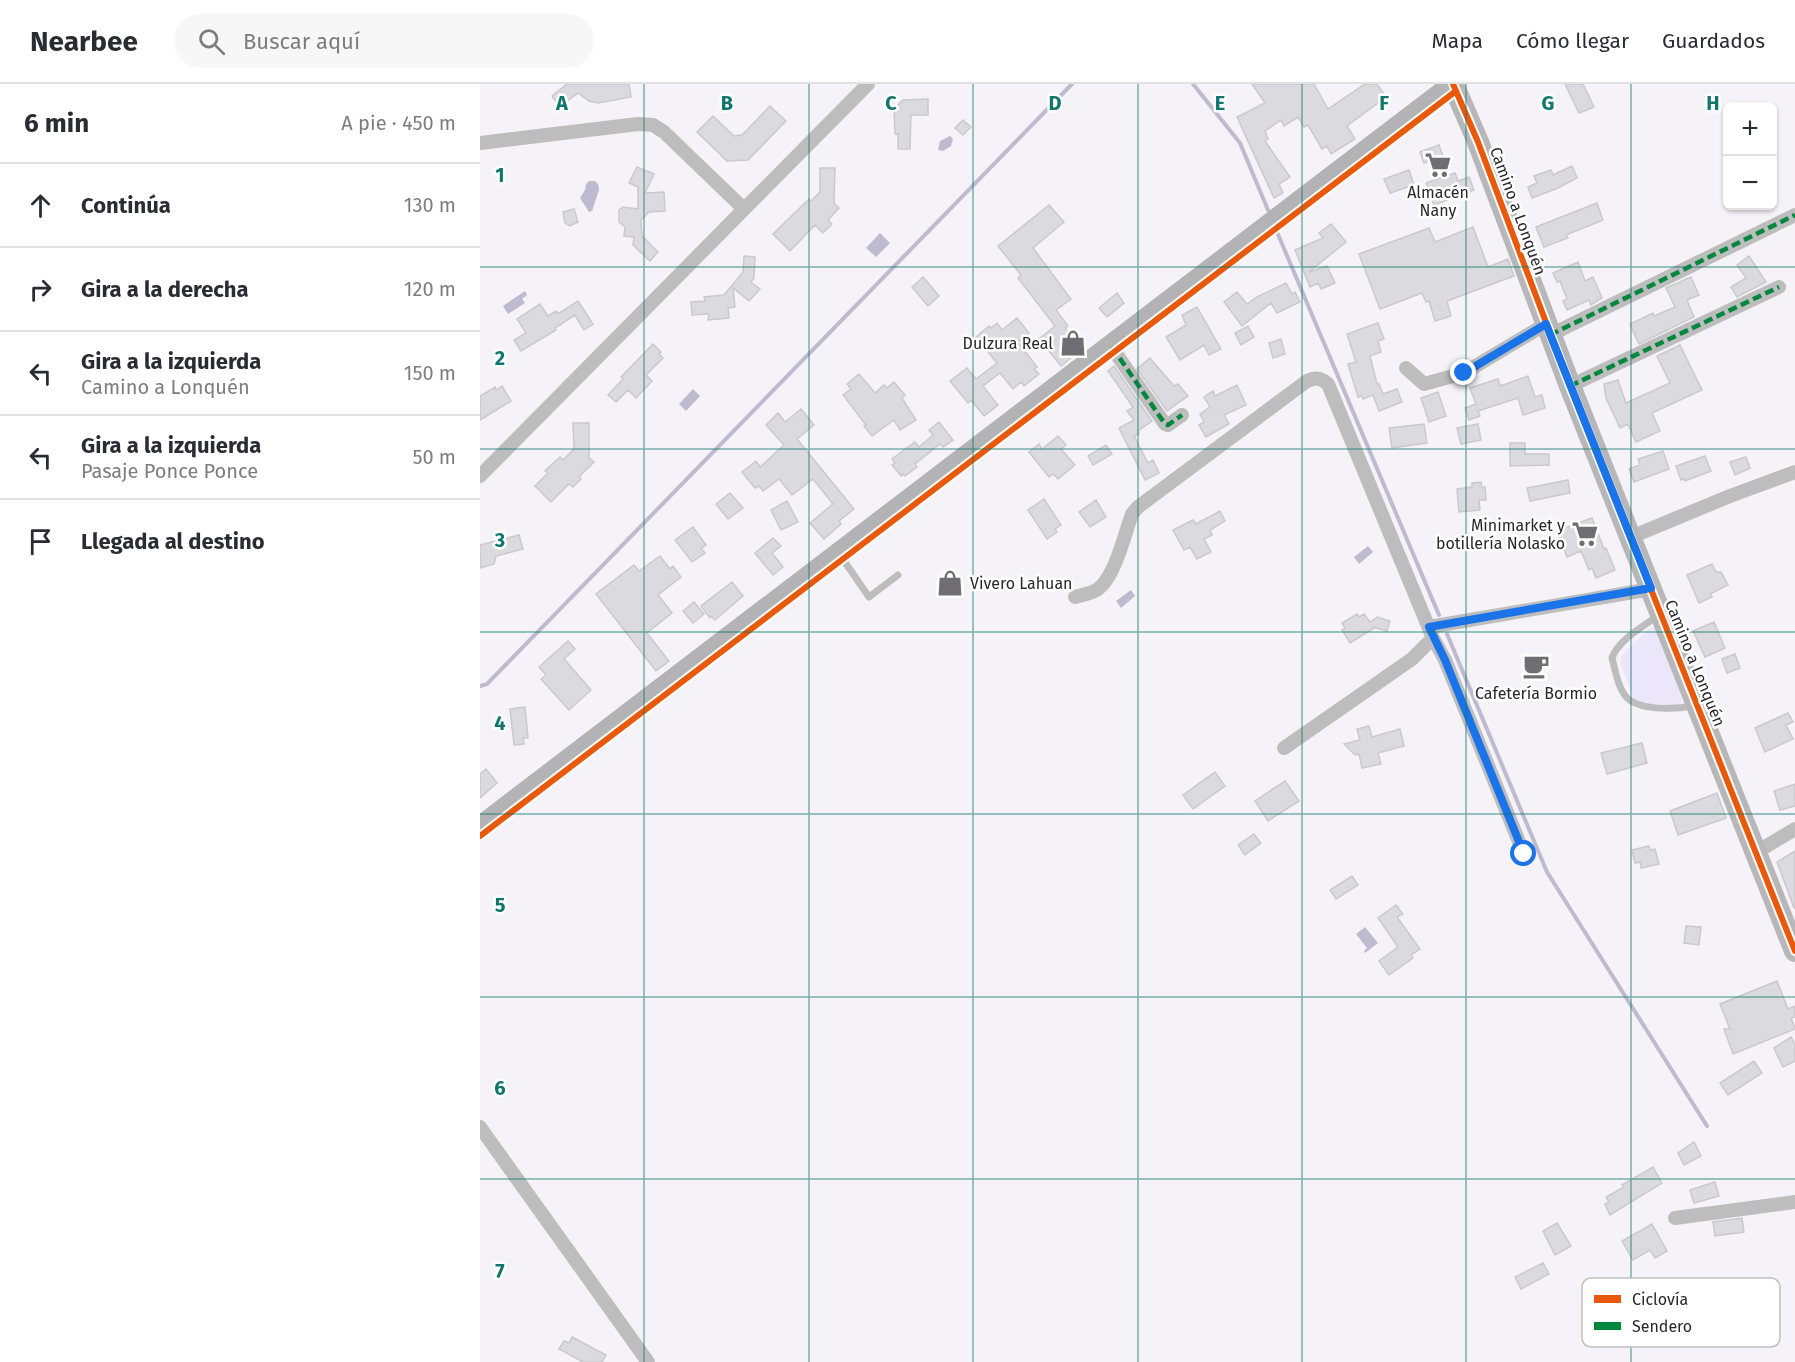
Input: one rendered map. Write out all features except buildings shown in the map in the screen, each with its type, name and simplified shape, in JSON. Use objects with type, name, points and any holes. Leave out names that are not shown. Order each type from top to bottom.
[{"type":"main road","name":"Camino a Lonquén","points":[[1453,84],[1478,142],[1570,386],[1795,951]]},
{"type":"main road","points":[[480,826],[1453,84]]},
{"type":"street","points":[[480,476],[868,84]]},
{"type":"street","points":[[480,143],[638,124],[653,125],[664,132],[744,209]]},
{"type":"street","points":[[1406,368],[1424,384],[1464,373],[1548,330],[1795,215]]},
{"type":"street","points":[[1570,386],[1779,287]]},
{"type":"street","points":[[1110,345],[1165,424],[1168,425],[1182,415]]},
{"type":"street","points":[[1075,597],[1098,590],[1104,582],[1111,571],[1132,514],[1138,507],[1307,381],[1315,378],[1323,380],[1328,384],[1524,854]]},
{"type":"street","points":[[1631,537],[1795,472]]},
{"type":"street","points":[[1284,748],[1412,658],[1431,632],[1651,588]]},
{"type":"street","points":[[1755,853],[1795,829]]},
{"type":"street","points":[[480,1127],[648,1362]]},
{"type":"street","points":[[1675,1218],[1795,1202]]},
{"type":"lane","points":[[839,552],[869,597],[898,575]]},
{"type":"lane","points":[[1661,613],[1620,644],[1614,654],[1612,658],[1622,691],[1632,702],[1642,706],[1697,706]]},
{"type":"shaded area","points":[[950,136],[953,139],[951,146],[943,151],[938,150],[940,141]]},
{"type":"shaded area","points":[[589,181],[595,181],[599,190],[592,211],[589,212],[580,198]]},
{"type":"shaded area","points":[[880,233],[890,243],[876,257],[866,248]]},
{"type":"shaded area","points":[[525,291],[527,295],[522,299],[525,303],[508,314],[503,306]]},
{"type":"shaded area","points":[[693,389],[700,396],[686,411],[679,404]]},
{"type":"shaded area","points":[[1368,546],[1373,552],[1359,564],[1354,557]]},
{"type":"shaded area","points":[[1131,590],[1135,596],[1121,608],[1116,601]]},
{"type":"shaded area","points":[[1651,627],[1656,629],[1682,699],[1680,704],[1640,704],[1634,699],[1621,665],[1621,656]]},
{"type":"shaded area","points":[[1365,927],[1378,943],[1365,953],[1367,948],[1356,934]]},
{"type":"waterway","points":[[480,686],[487,684],[1072,84]]},
{"type":"waterway","points":[[1193,84],[1240,143],[1268,210]]},
{"type":"waterway","points":[[1277,232],[1439,615]]},
{"type":"waterway","points":[[1447,634],[1547,872],[1707,1126]]},
{"type":"marked path","points":[[1550,335],[1795,215]]},
{"type":"marked path","points":[[1570,386],[1779,287]]},
{"type":"marked path","points":[[1112,347],[1165,424],[1168,425],[1182,415]]},
{"type":"cycle path","points":[[1453,84],[1478,142],[1570,386],[1795,951]]},
{"type":"cycle path","points":[[480,836],[1456,91]]},
{"type":"place","name":"Almacén Nany","points":[[1438,165]]},
{"type":"place","name":"Dulzura Real","points":[[1073,343]]},
{"type":"place","name":"Minimarket y botillería Nolasko","points":[[1585,534]]},
{"type":"place","name":"Vivero Lahuan","points":[[950,583]]},
{"type":"place","name":"Cafetería Bormio","points":[[1536,666]]},
{"type":"route","points":[[1464,373],[1546,324],[1651,588],[1429,627],[1445,660],[1524,854]]}]
